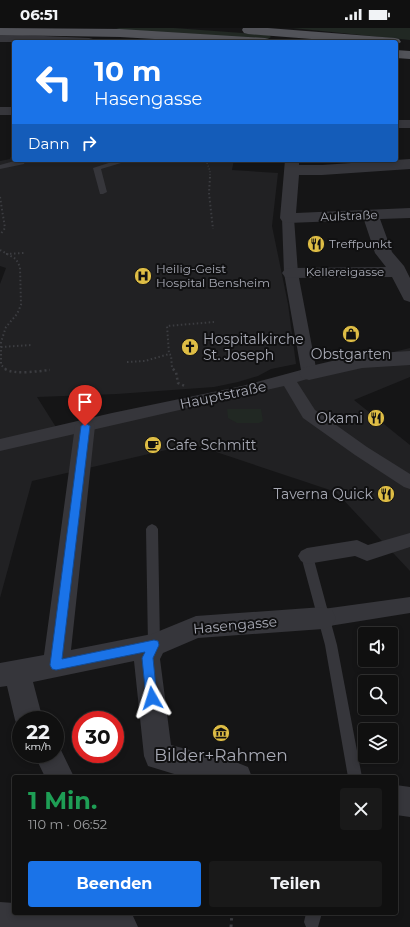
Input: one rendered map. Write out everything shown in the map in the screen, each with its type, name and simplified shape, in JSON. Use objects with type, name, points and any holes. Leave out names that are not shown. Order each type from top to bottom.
[{"type":"main road","points":[[218,28],[278,37],[348,40]]},
{"type":"main road","points":[[0,31],[222,40]]},
{"type":"main road","points":[[398,42],[410,43]]},
{"type":"main road","points":[[398,54],[410,55]]},
{"type":"street","points":[[0,38],[95,34]]},
{"type":"street","points":[[0,111],[12,111]]},
{"type":"street","points":[[398,124],[410,124]]},
{"type":"street","points":[[410,164],[322,170],[292,165],[288,218],[291,272],[309,373],[362,361],[410,358]]},
{"type":"street","name":"Aulstraße","points":[[288,218],[410,213]]},
{"type":"street","name":"Kellereigasse","points":[[370,215],[384,253],[398,272],[410,296]]},
{"type":"street","name":"Kellereigasse","points":[[291,272],[398,272]]},
{"type":"street","name":"Hauptstraße","points":[[0,445],[127,415],[222,396],[288,380],[309,373]]},
{"type":"street","points":[[288,380],[309,414],[361,451],[410,482]]},
{"type":"street","points":[[56,665],[85,426]]},
{"type":"street","points":[[307,556],[357,548],[367,553],[410,540]]},
{"type":"street","name":"Hasengasse","points":[[26,711],[8,674],[154,645],[196,627],[323,618],[410,605]]},
{"type":"street","points":[[154,645],[148,658],[158,756],[230,775]]},
{"type":"street","points":[[53,763],[59,775]]},
{"type":"street","points":[[398,800],[410,802]]},
{"type":"street","points":[[10,921],[109,925],[122,927]]},
{"type":"lane","points":[[0,167],[21,162]]},
{"type":"lane","points":[[103,192],[97,168],[120,162]]},
{"type":"lane","points":[[152,529],[154,645]]},
{"type":"lane","points":[[307,556],[331,645],[354,775]]},
{"type":"path","points":[[207,162],[210,170],[209,193],[213,230]]},
{"type":"path","points":[[0,197],[4,228],[0,235]]},
{"type":"path","points":[[0,250],[16,259],[20,267],[21,305],[17,314],[6,327],[1,342],[1,364],[8,370],[25,372],[50,370]]},
{"type":"path","points":[[5,254],[24,253]]},
{"type":"path","points":[[186,386],[178,382],[176,372],[172,368],[172,355],[169,354],[167,326],[214,322]]},
{"type":"path","points":[[1,347],[31,345]]},
{"type":"path","points":[[127,362],[145,362],[169,354]]},
{"type":"path","points":[[231,927],[232,915]]},
{"type":"shaded area","points":[[116,28],[174,28],[269,35],[271,37],[268,39],[125,31]]},
{"type":"shaded area","points":[[292,28],[410,28],[410,40]]},
{"type":"shaded area","name":"Heilig-Geist Hospital Bensheim","points":[[12,154],[12,162],[234,162],[232,170],[278,173],[272,226],[288,304],[296,364],[271,369],[258,376],[214,387],[117,394],[37,397],[59,432],[410,348],[410,377],[354,400],[410,445],[410,571],[336,492],[192,444],[32,481],[0,598],[0,284],[6,268],[0,266],[0,161],[10,159]]},
{"type":"shaded area","points":[[227,409],[261,409],[263,421],[259,423],[237,423],[228,418]]},
{"type":"place","name":"Treffpunkt","points":[[316,244]]},
{"type":"place","name":"Heilig-Geist Hospital Bensheim","points":[[143,276]]},
{"type":"place","name":"Obstgarten","points":[[351,334]]},
{"type":"place","name":"Hospitalkirche St. Joseph","points":[[190,347]]},
{"type":"place","name":"Okami","points":[[376,418]]},
{"type":"place","name":"Cafe Schmitt","points":[[153,445]]},
{"type":"place","name":"Taverna Quick","points":[[386,494]]},
{"type":"place","name":"Bilder+Rahmen","points":[[221,733]]},
{"type":"route","points":[[85,426],[56,665],[154,645],[148,658],[152,698]]}]
